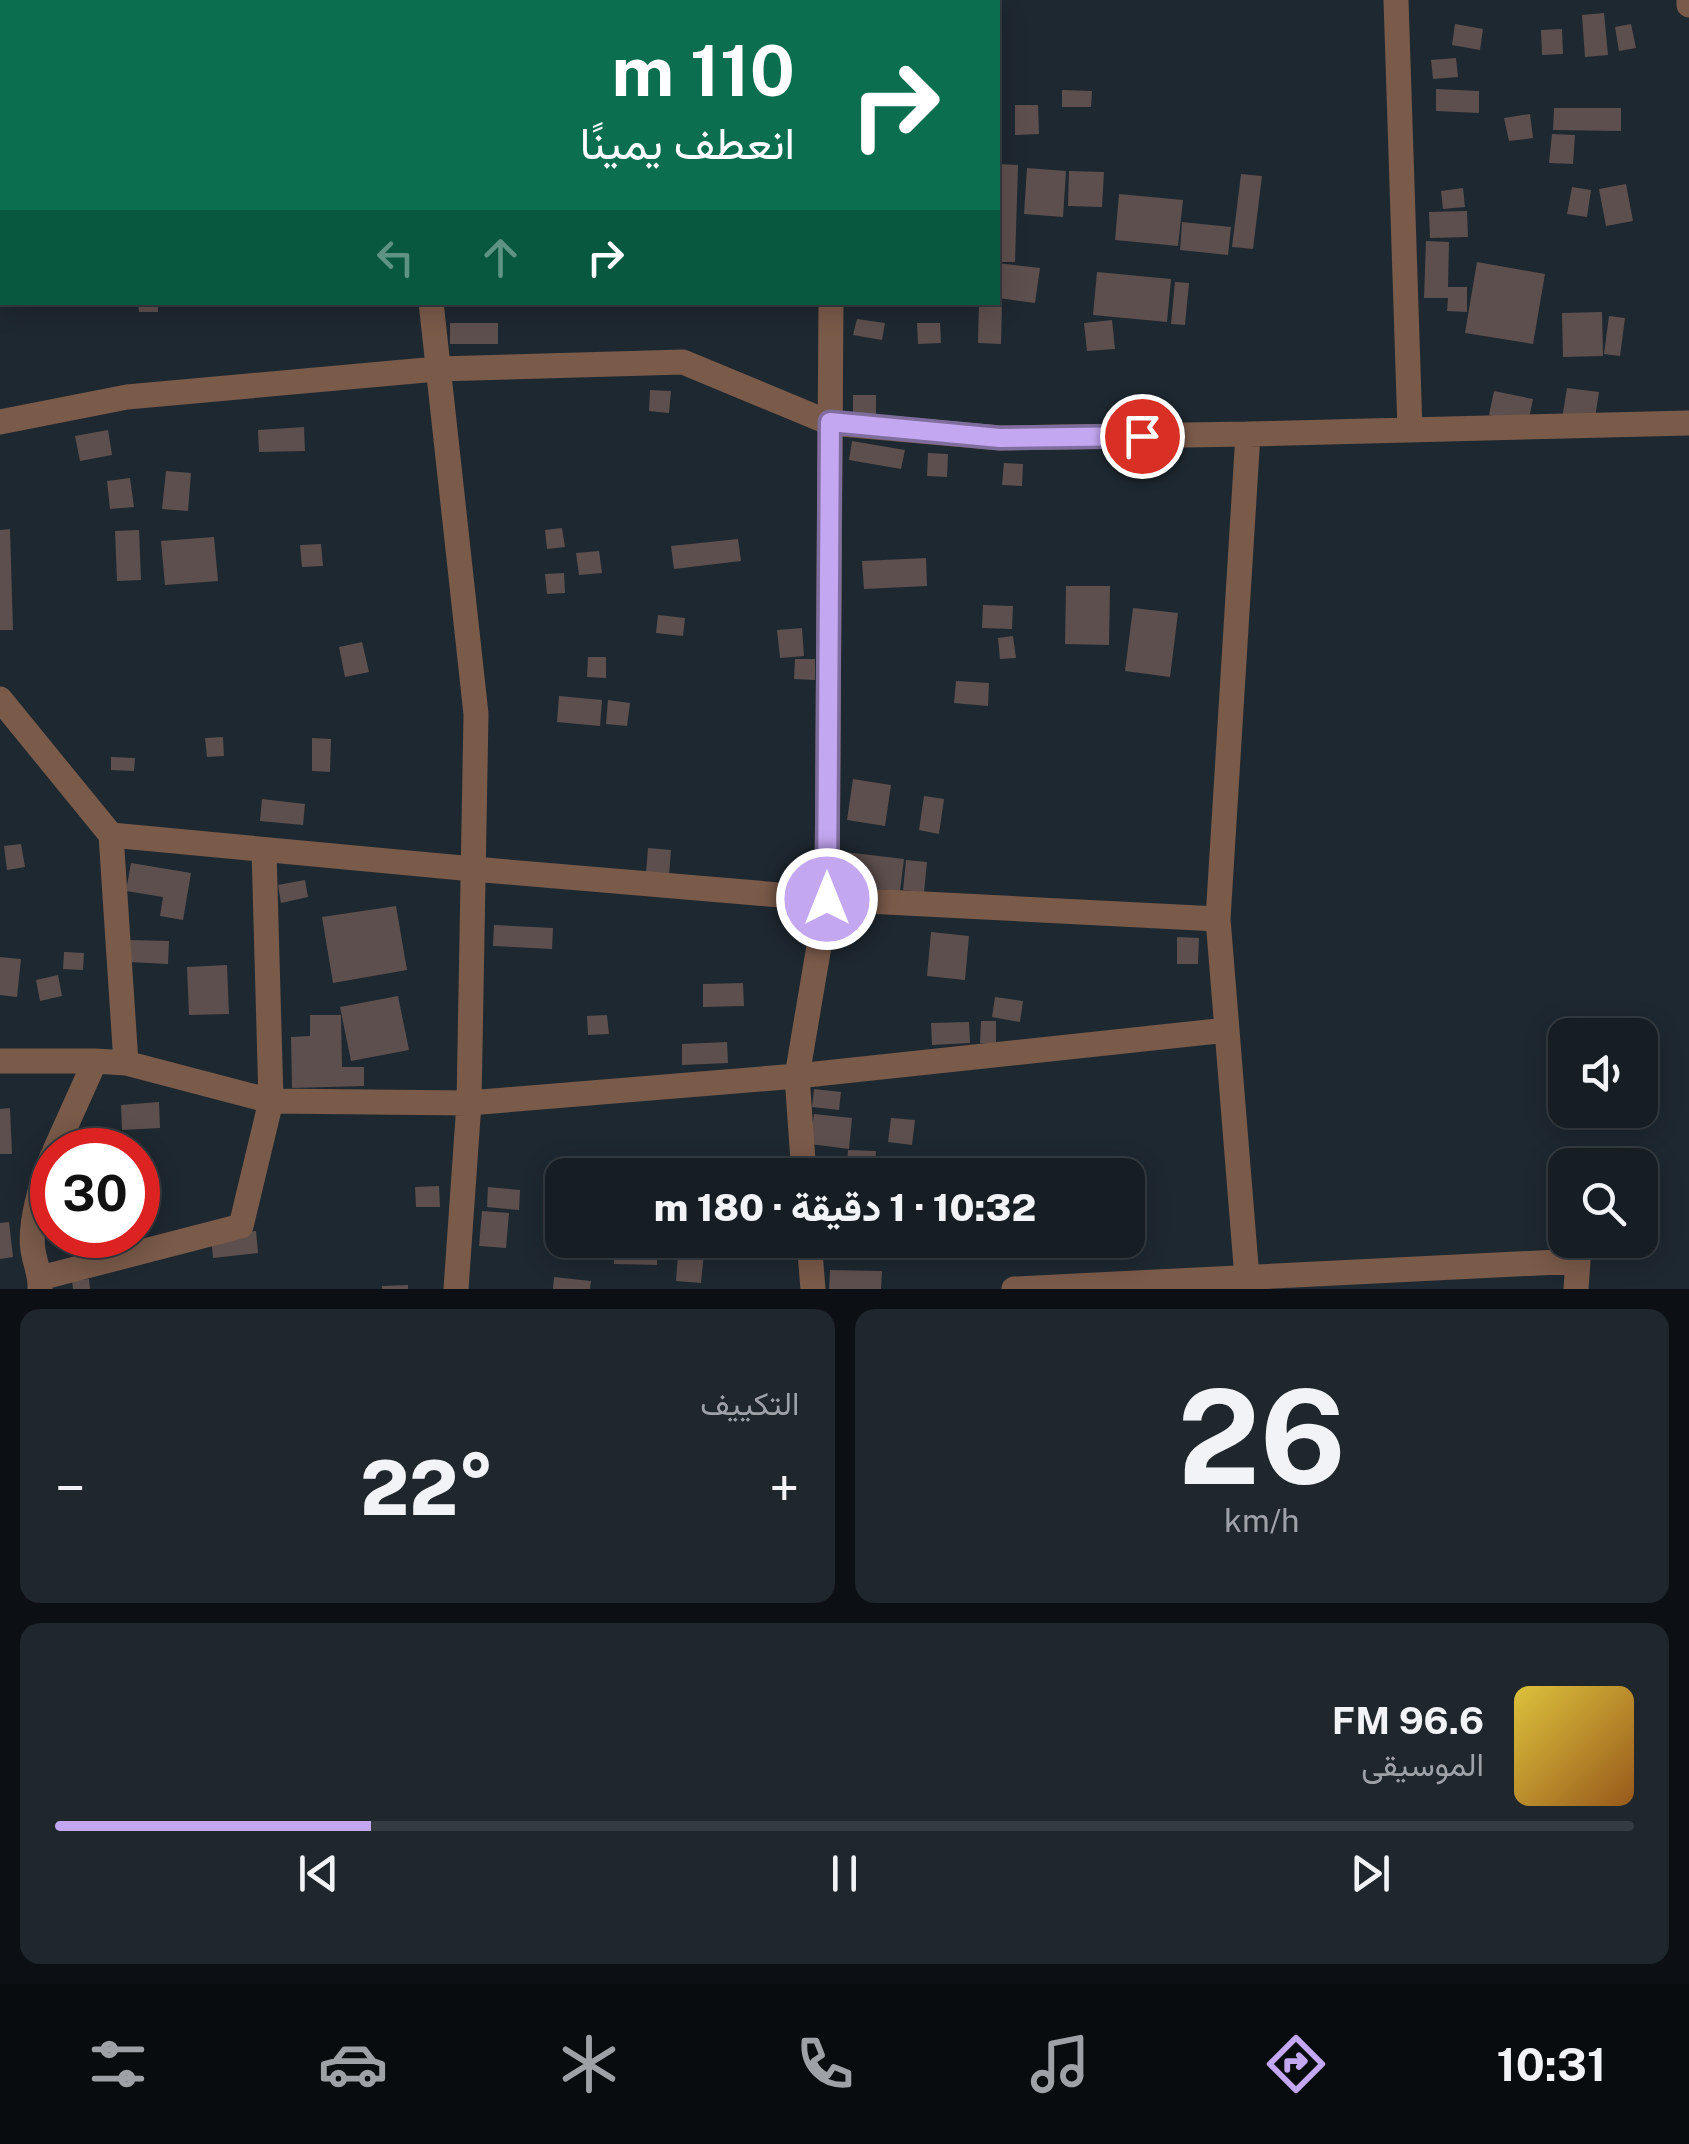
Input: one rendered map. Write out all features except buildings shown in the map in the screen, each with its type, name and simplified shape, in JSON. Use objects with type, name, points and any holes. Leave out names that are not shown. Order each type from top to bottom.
[{"type":"street","points":[[1396,0],[1410,430]]},
{"type":"street","points":[[430,305],[476,714],[462,1288]]},
{"type":"street","points":[[803,1158],[796,1076],[827,899],[831,305]]},
{"type":"street","points":[[0,422],[127,397],[436,369],[684,362],[830,422],[1000,438],[1689,423]]},
{"type":"street","points":[[1246,1278],[1218,919],[1248,434]]},
{"type":"street","points":[[0,699],[110,835],[126,1063]]},
{"type":"street","points":[[110,835],[827,899],[1218,919]]},
{"type":"street","points":[[35,1258],[40,1284],[240,1226],[271,1102],[264,850]]},
{"type":"street","points":[[0,1061],[126,1063],[271,1102],[469,1103],[796,1076],[1227,1030]]},
{"type":"street","points":[[65,1128],[94,1061]]},
{"type":"street","points":[[810,1258],[813,1289]]},
{"type":"street","points":[[1014,1289],[1578,1261],[1576,1289]]},
{"type":"route","points":[[827,899],[830,422],[1000,438],[1142,436]]}]
